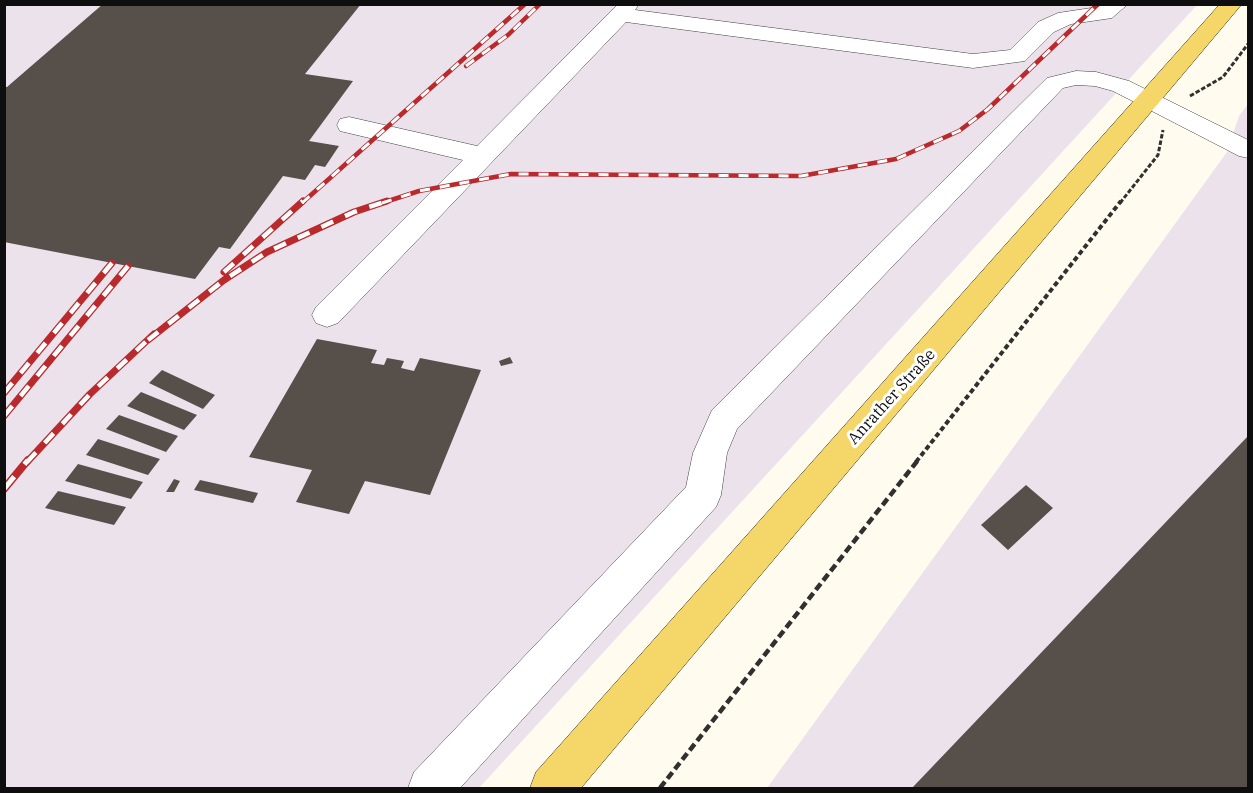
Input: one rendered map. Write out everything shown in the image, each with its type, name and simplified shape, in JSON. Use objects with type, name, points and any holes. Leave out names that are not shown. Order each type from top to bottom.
[{"type":"main road","name":"Anrather Straße","points":[[552,789],[1163,107],[1232,4]]},
{"type":"street","points":[[327,315],[625,10],[973,62],[1017,56],[1046,27],[1066,18],[1104,12],[1118,4]]},
{"type":"street","points":[[430,789],[703,495],[710,453],[724,420],[1055,83],[1076,78],[1096,79],[1121,86],[1248,150]]},
{"type":"street","points":[[349,125],[482,156]]},
{"type":"path","points":[[660,789],[1158,155],[1164,127],[1163,107],[1223,77],[1248,44]]},
{"type":"shaded area","points":[[5,5],[1197,5],[479,788],[5,788]]},
{"type":"shaded area","points":[[1248,104],[1248,788],[767,788],[1227,152],[1239,116]]},
{"type":"building","points":[[103,4],[361,4],[305,74],[353,81],[309,141],[339,146],[325,167],[315,165],[305,180],[283,176],[230,249],[219,247],[195,279],[4,242],[4,87],[7,87]]},
{"type":"building","points":[[317,339],[377,350],[371,363],[384,365],[387,358],[404,361],[401,368],[414,371],[420,358],[481,370],[430,495],[365,481],[349,514],[296,502],[312,470],[249,457]]},
{"type":"building","points":[[510,357],[513,363],[501,366],[499,361]]},
{"type":"building","points":[[162,370],[215,395],[203,409],[149,383]]},
{"type":"building","points":[[141,392],[197,415],[184,430],[127,406]]},
{"type":"building","points":[[119,415],[178,436],[166,452],[106,429]]},
{"type":"building","points":[[1248,436],[1248,788],[912,788]]},
{"type":"building","points":[[98,439],[160,459],[148,475],[86,455]]},
{"type":"building","points":[[78,464],[143,482],[131,499],[65,481]]},
{"type":"building","points":[[174,479],[180,481],[174,492],[166,492]]},
{"type":"building","points":[[200,480],[258,493],[253,503],[194,490]]},
{"type":"building","points":[[1026,485],[1053,508],[1008,550],[981,525]]},
{"type":"building","points":[[58,491],[126,507],[114,525],[45,508]]},
{"type":"railway","points":[[302,203],[525,4]]},
{"type":"railway","points":[[466,66],[508,35],[540,4]]},
{"type":"railway","points":[[382,203],[419,191],[511,174],[801,176],[896,159],[959,131],[988,109],[1098,4]]},
{"type":"railway","points":[[224,272],[303,201]]},
{"type":"railway","points":[[148,340],[224,280],[267,252],[354,212],[387,201]]},
{"type":"railway","points":[[4,393],[112,263]]},
{"type":"railway","points":[[4,416],[128,266]]},
{"type":"railway","points":[[27,462],[90,394],[154,334]]},
{"type":"railway","points":[[4,489],[28,460]]}]
